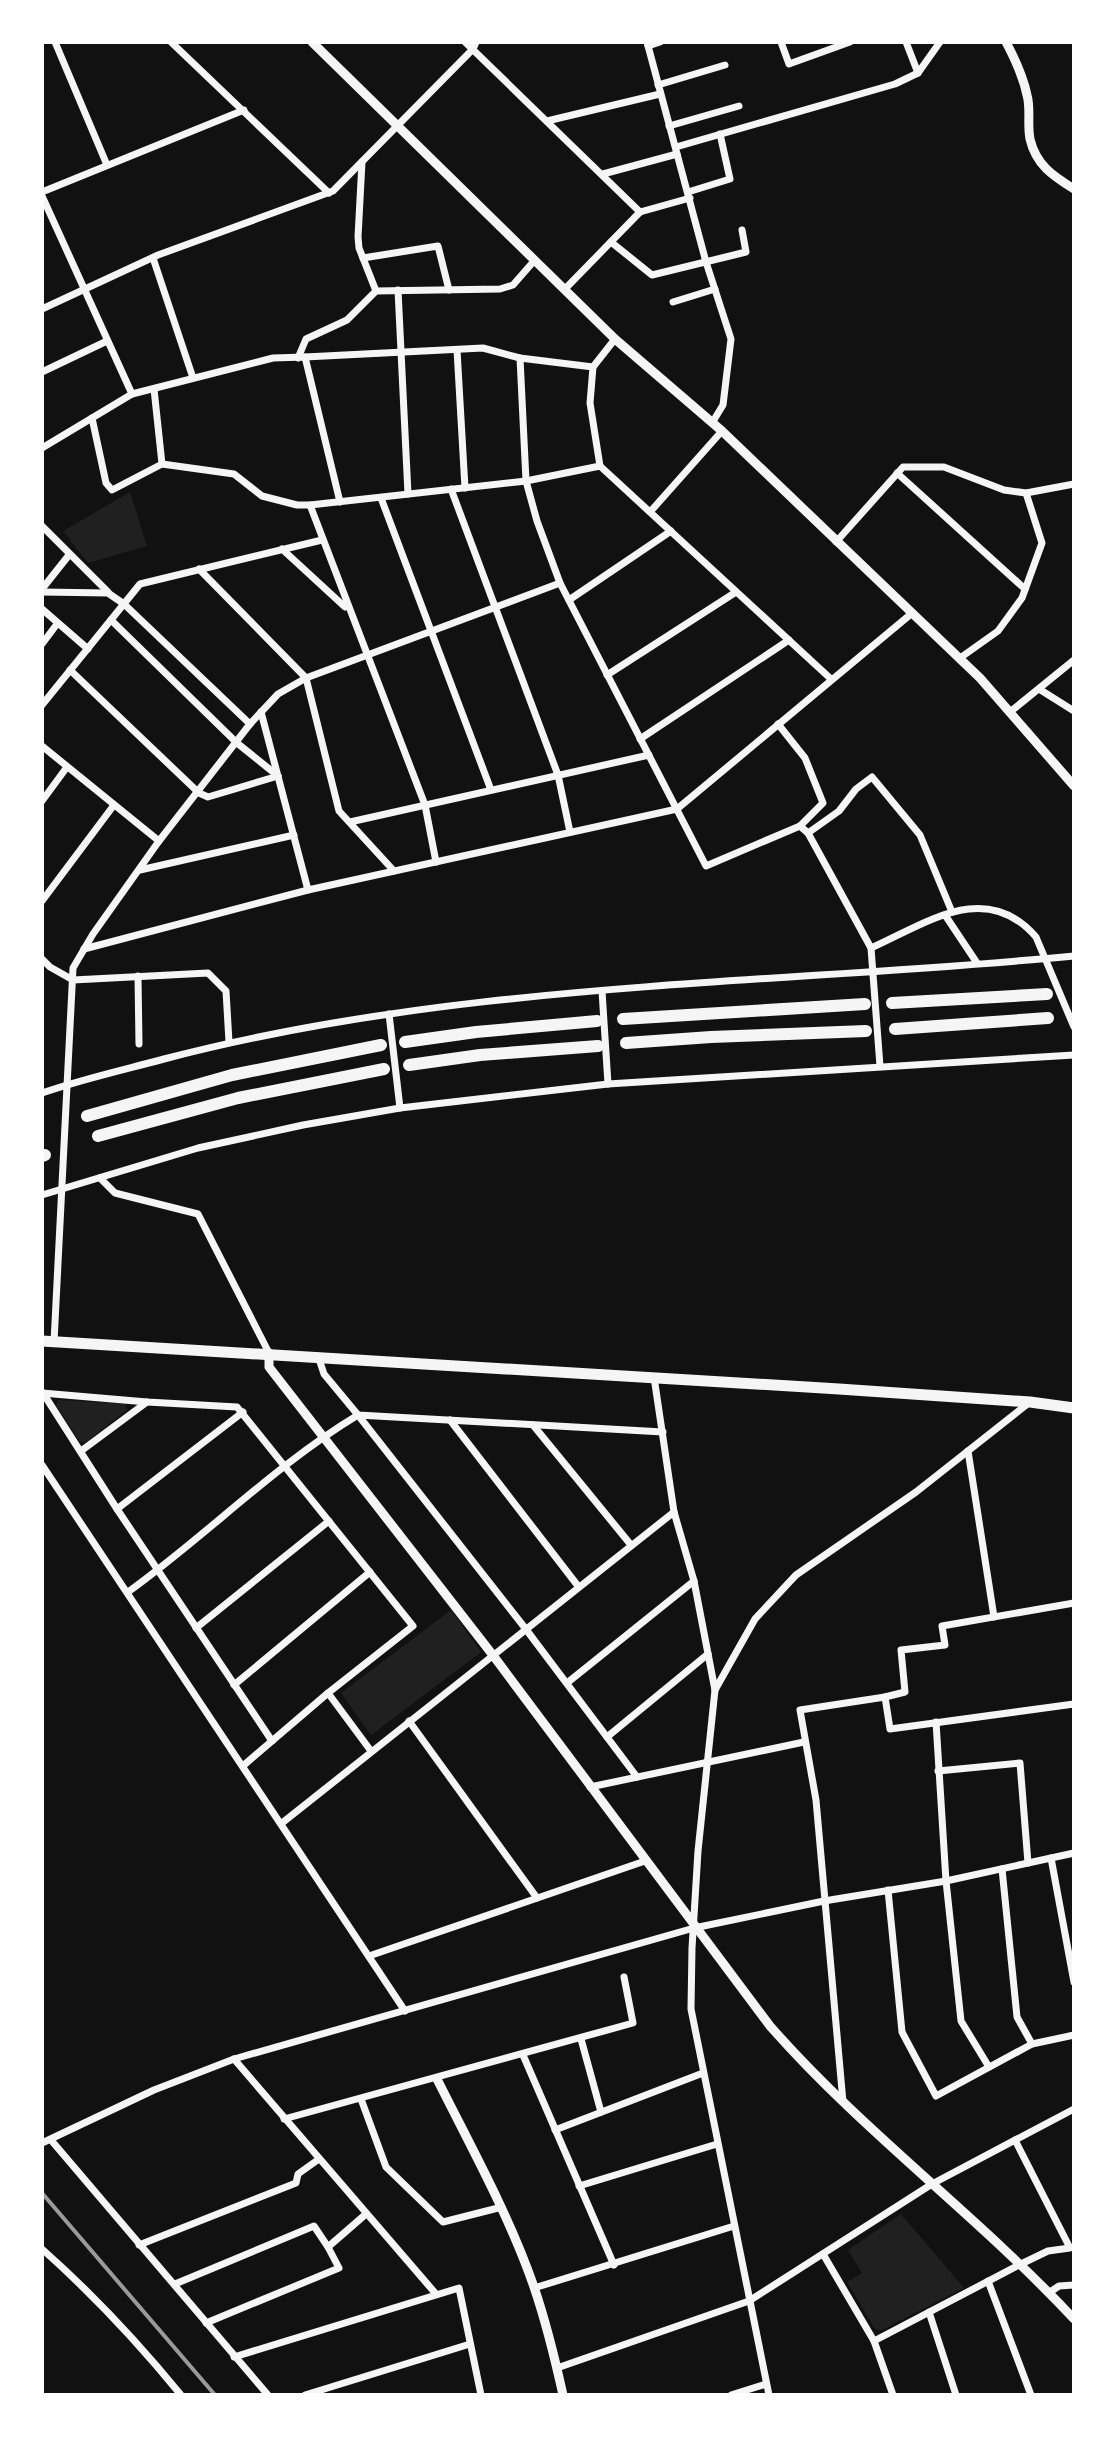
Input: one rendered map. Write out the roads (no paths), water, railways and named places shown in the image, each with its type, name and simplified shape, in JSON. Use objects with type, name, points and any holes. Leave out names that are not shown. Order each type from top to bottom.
[{"type":"highway","points":[[892,1003],[1047,994]]},
{"type":"highway","points":[[623,1019],[865,1004]]},
{"type":"highway","points":[[895,1029],[1048,1018]]},
{"type":"highway","points":[[405,1042],[597,1021]]},
{"type":"highway","points":[[626,1043],[866,1031]]},
{"type":"highway","points":[[87,1116],[232,1075],[381,1045]]},
{"type":"highway","points":[[409,1065],[480,1055],[598,1046]]},
{"type":"highway","points":[[98,1136],[238,1098],[384,1069]]},
{"type":"main road","points":[[48,1341],[654,1377],[1030,1402],[1074,1408]]},
{"type":"street","points":[[55,42],[107,165]]},
{"type":"street","points":[[171,42],[329,193]]},
{"type":"street","points":[[312,42],[615,339],[722,431],[960,658],[1074,786]]},
{"type":"street","points":[[465,42],[475,46],[640,212]]},
{"type":"street","points":[[660,42],[648,44],[706,262],[731,339],[723,405],[712,423]]},
{"type":"street","points":[[781,42],[789,64],[850,42]]},
{"type":"street","points":[[906,42],[918,73]]},
{"type":"street","points":[[603,174],[720,134],[895,84],[918,73],[940,42]]},
{"type":"street","points":[[1006,42],[1021,71],[1029,98],[1030,140],[1048,173],[1074,189]]},
{"type":"street","points":[[42,309],[153,258],[329,193],[475,46]]},
{"type":"street","points":[[658,85],[725,65]]},
{"type":"street","points":[[547,121],[660,94]]},
{"type":"street","points":[[669,126],[739,106]]},
{"type":"street","points":[[132,394],[42,194],[244,110]]},
{"type":"street","points":[[565,289],[640,212],[730,179],[720,134]]},
{"type":"street","points":[[362,162],[358,237],[376,291]]},
{"type":"street","points":[[611,242],[652,275],[746,252],[742,230]]},
{"type":"street","points":[[363,258],[438,246],[449,290]]},
{"type":"street","points":[[153,258],[193,378]]},
{"type":"street","points":[[340,502],[302,358],[306,339],[347,320],[376,291],[500,289],[513,285],[534,261]]},
{"type":"street","points":[[673,302],[715,289]]},
{"type":"street","points":[[398,290],[408,494]]},
{"type":"street","points":[[615,339],[593,367],[590,403],[600,466],[831,679]]},
{"type":"street","points":[[42,372],[107,341]]},
{"type":"street","points":[[42,448],[132,394],[273,358],[483,348],[520,358],[593,367]]},
{"type":"street","points":[[457,350],[465,488]]},
{"type":"street","points":[[520,358],[526,481],[537,521],[560,583],[706,866],[800,826],[823,803],[805,758],[778,724]]},
{"type":"street","points":[[154,389],[162,464]]},
{"type":"street","points":[[92,418],[106,483],[112,490],[162,464],[234,474],[262,496],[310,505],[526,481],[600,466]]},
{"type":"street","points":[[650,512],[722,431]]},
{"type":"street","points":[[836,542],[903,467],[944,467],[1004,490],[1026,493],[1074,484]]},
{"type":"street","points":[[897,473],[1025,589]]},
{"type":"street","points":[[451,489],[558,775],[570,832]]},
{"type":"street","points":[[960,658],[998,631],[1022,598],[1042,543],[1026,493]]},
{"type":"street","points":[[381,498],[491,790]]},
{"type":"street","points":[[310,505],[425,805],[436,862]]},
{"type":"street","points":[[42,526],[108,593],[124,604],[250,724]]},
{"type":"street","points":[[569,600],[671,531]]},
{"type":"street","points":[[42,705],[140,584],[322,540]]},
{"type":"street","points":[[282,549],[349,610]]},
{"type":"street","points":[[42,590],[69,555]]},
{"type":"street","points":[[199,569],[306,678],[339,811],[394,871]]},
{"type":"street","points":[[48,1341],[63,1187],[73,968],[84,949],[159,841],[250,724],[278,694],[306,678],[560,583]]},
{"type":"street","points":[[42,590],[108,593]]},
{"type":"street","points":[[607,675],[736,592]]},
{"type":"street","points":[[42,609],[88,649]]},
{"type":"street","points":[[84,949],[308,890],[677,809],[911,614]]},
{"type":"street","points":[[111,620],[237,743],[278,776]]},
{"type":"street","points":[[42,644],[57,624]]},
{"type":"street","points":[[640,739],[789,640]]},
{"type":"street","points":[[1010,712],[1074,660]]},
{"type":"street","points":[[70,670],[199,793],[208,797],[278,776]]},
{"type":"street","points":[[1039,689],[1074,711]]},
{"type":"street","points":[[261,712],[308,890]]},
{"type":"street","points":[[42,746],[159,841]]},
{"type":"street","points":[[350,822],[649,755]]},
{"type":"street","points":[[42,801],[67,767]]},
{"type":"street","points":[[808,833],[839,811],[856,789],[872,777],[920,835],[948,914],[977,963]]},
{"type":"street","points":[[42,901],[114,805]]},
{"type":"street","points":[[800,826],[808,833],[871,948],[880,1066]]},
{"type":"street","points":[[139,870],[294,835]]},
{"type":"street","points":[[871,948],[971,907],[986,906],[1002,912],[1027,927],[1036,937],[1074,1027]]},
{"type":"street","points":[[42,1093],[229,1042],[389,1014],[602,991],[1074,956]]},
{"type":"street","points":[[42,959],[73,980],[208,973],[226,991],[229,1042]]},
{"type":"street","points":[[138,976],[139,1044]]},
{"type":"street","points":[[602,991],[608,1084]]},
{"type":"street","points":[[389,1014],[400,1108]]},
{"type":"street","points":[[42,1195],[198,1148],[400,1108],[608,1084],[1074,1055]]},
{"type":"street","points":[[100,1178],[115,1193],[198,1214],[269,1353],[269,1367],[492,1654],[770,2026],[806,2067],[1021,2264],[1074,2319]]},
{"type":"street","points":[[318,1356],[324,1374],[525,1628],[637,1777]]},
{"type":"street","points":[[654,1377],[674,1512],[694,1581],[715,1690],[698,1851],[691,2009],[769,2395]]},
{"type":"street","points":[[43,1393],[237,1407],[413,1626],[244,1765]]},
{"type":"street","points":[[43,1393],[272,1741]]},
{"type":"street","points":[[81,1451],[147,1402]]},
{"type":"street","points":[[715,1690],[755,1619],[796,1575],[916,1492],[1030,1402]]},
{"type":"street","points":[[117,1509],[243,1412]]},
{"type":"street","points":[[128,1592],[322,1437],[358,1415],[663,1432]]},
{"type":"street","points":[[450,1420],[578,1586]]},
{"type":"street","points":[[533,1425],[631,1545]]},
{"type":"street","points":[[968,1451],[994,1617]]},
{"type":"street","points":[[42,1465],[405,2011]]},
{"type":"street","points":[[282,1823],[674,1512]]},
{"type":"street","points":[[196,1628],[329,1521]]},
{"type":"street","points":[[234,1685],[370,1572]]},
{"type":"street","points":[[567,1683],[694,1581]]},
{"type":"street","points":[[843,2102],[816,1800],[800,1710],[905,1692],[901,1650],[945,1645],[942,1626],[1074,1603]]},
{"type":"street","points":[[607,1737],[708,1654]]},
{"type":"street","points":[[328,1693],[371,1751]]},
{"type":"street","points":[[885,1697],[890,1729],[1074,1704]]},
{"type":"street","points":[[409,1721],[537,1898]]},
{"type":"street","points":[[936,1722],[946,1881],[961,2021],[989,2067]]},
{"type":"street","points":[[590,1787],[804,1742]]},
{"type":"street","points":[[938,1771],[1020,1763],[1028,1863]]},
{"type":"street","points":[[42,2143],[154,2090],[234,2059],[694,1928],[824,1901],[946,1881],[1074,1853]]},
{"type":"street","points":[[1051,1858],[1070,1940],[1074,1982]]},
{"type":"street","points":[[369,1956],[645,1861]]},
{"type":"street","points":[[1002,1869],[1017,2017],[1032,2044]]},
{"type":"street","points":[[888,1890],[902,2032],[936,2096],[1032,2044],[1074,2035]]},
{"type":"street","points":[[284,2119],[633,2023],[624,1977]]},
{"type":"street","points":[[581,2039],[601,2112]]},
{"type":"street","points":[[523,2055],[614,2265]]},
{"type":"street","points":[[234,2059],[436,2294]]},
{"type":"street","points":[[555,2130],[703,2073]]},
{"type":"street","points":[[437,2079],[502,2207],[534,2288],[563,2395]]},
{"type":"street","points":[[361,2099],[386,2167],[443,2222],[502,2207]]},
{"type":"street","points":[[557,2368],[749,2301],[932,2184],[1074,2109]]},
{"type":"street","points":[[51,2140],[268,2395]]},
{"type":"street","points":[[874,2341],[1048,2251],[1072,2248],[1015,2140]]},
{"type":"street","points":[[579,2186],[717,2144]]},
{"type":"street","points":[[139,2245],[296,2183],[298,2174],[319,2159]]},
{"type":"street","points":[[328,2247],[366,2214]]},
{"type":"street","points":[[175,2284],[314,2226],[339,2268],[206,2323]]},
{"type":"street","points":[[534,2288],[734,2226]]},
{"type":"street","points":[[42,2249],[94,2295],[133,2336],[181,2395]]},
{"type":"street","points":[[823,2254],[874,2341],[893,2395]]},
{"type":"street","points":[[988,2281],[1031,2395]]},
{"type":"street","points":[[1050,2292],[1059,2286],[1074,2285]]},
{"type":"street","points":[[234,2357],[459,2288],[481,2395]]},
{"type":"street","points":[[929,2312],[956,2395]]},
{"type":"street","points":[[305,2395],[470,2344]]},
{"type":"street","points":[[731,2395],[766,2384]]},
{"type":"railway","points":[[42,2193],[215,2395]]}]
